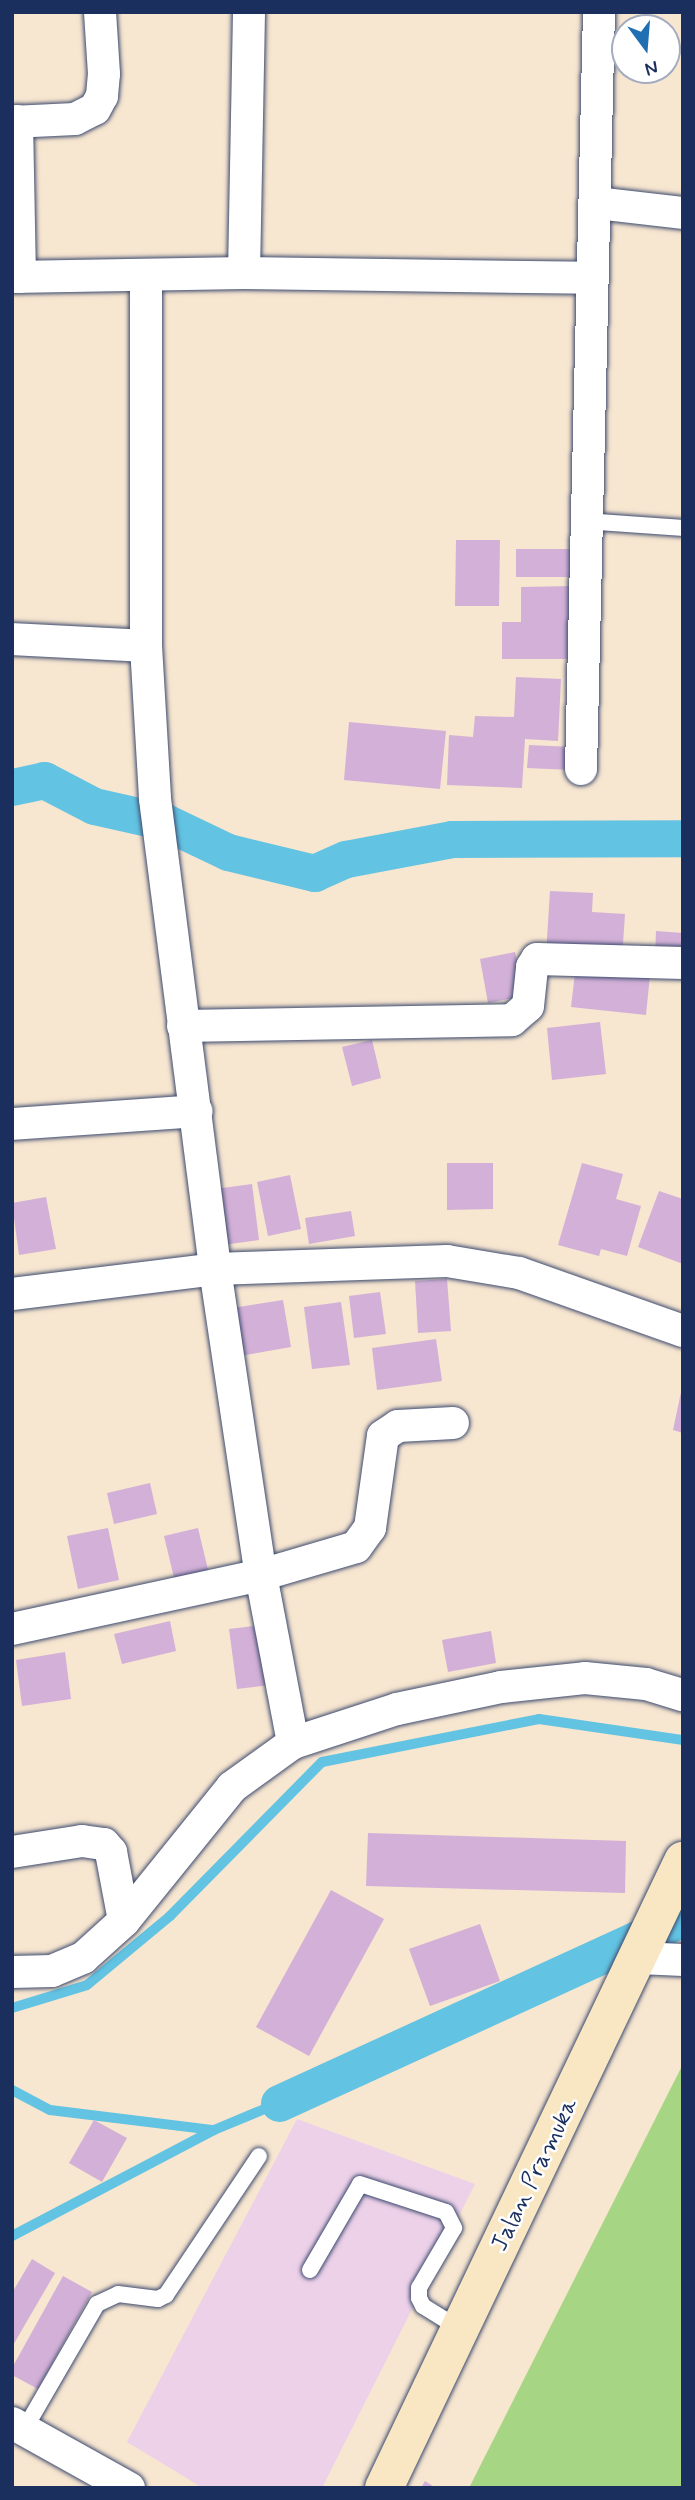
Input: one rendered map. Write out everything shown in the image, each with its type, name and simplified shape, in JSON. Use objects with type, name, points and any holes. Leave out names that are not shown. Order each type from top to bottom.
[{"type":"main road","name":"Jalan Pramuka","points":[[384,2488],[683,1861]]},
{"type":"street","points":[[100,12],[104,74],[102,96],[95,109],[75,119],[15,122],[16,277],[244,273],[590,278]]},
{"type":"street","points":[[244,273],[249,12]]},
{"type":"street","points":[[580,769],[590,278],[596,204],[600,12]]},
{"type":"street","points":[[596,204],[683,212]]},
{"type":"street","points":[[146,276],[146,646],[155,799],[183,1026],[197,1111],[215,1269],[261,1575],[293,1743]]},
{"type":"street","points":[[12,639],[146,646]]},
{"type":"street","points":[[183,1026],[512,1020],[528,1006],[532,967],[537,959],[683,963]]},
{"type":"street","points":[[12,1124],[197,1111]]},
{"type":"street","points":[[12,1294],[215,1269],[447,1261],[519,1273],[683,1331]]},
{"type":"street","points":[[12,1629],[261,1575],[356,1547],[370,1528],[383,1436],[398,1426],[453,1423]]},
{"type":"street","points":[[12,1972],[52,1971],[83,1958],[124,1921],[232,1787],[293,1743],[397,1709],[501,1687],[585,1678],[646,1684],[683,1695]]},
{"type":"street","points":[[12,1852],[82,1841],[104,1844],[111,1852],[124,1921]]},
{"type":"street","points":[[647,1941],[683,1960]]},
{"type":"street","points":[[18,2427],[112,2484]]},
{"type":"lane","points":[[585,521],[683,528]]},
{"type":"lane","points":[[18,2427],[97,2304],[117,2294],[158,2299],[166,2295],[258,2156]]},
{"type":"lane","points":[[310,2270],[360,2184],[446,2212],[454,2228],[419,2288],[419,2298],[423,2306],[460,2329]]},
{"type":"shaded area","points":[[297,2119],[475,2184],[322,2488],[203,2488],[127,2442]]},
{"type":"green space","points":[[683,2064],[683,2488],[469,2488]]},
{"type":"building","points":[[456,540],[500,540],[499,606],[455,606]]},
{"type":"building","points":[[516,549],[570,549],[570,577],[516,577]]},
{"type":"building","points":[[572,586],[573,659],[502,659],[502,622],[521,622],[521,587]]},
{"type":"building","points":[[516,677],[561,679],[558,741],[525,739],[522,788],[447,785],[449,735],[473,737],[475,716],[514,717]]},
{"type":"building","points":[[349,722],[446,731],[440,789],[344,780]]},
{"type":"building","points":[[529,745],[573,747],[572,770],[527,768]]},
{"type":"building","points":[[550,891],[593,893],[592,912],[625,914],[622,958],[546,954]]},
{"type":"building","points":[[656,931],[683,933],[683,959],[655,958]]},
{"type":"building","points":[[515,952],[525,996],[488,1003],[480,959]]},
{"type":"building","points":[[624,972],[650,975],[646,1015],[571,1007],[575,973],[623,978]]},
{"type":"building","points":[[600,1022],[606,1074],[552,1080],[547,1028]]},
{"type":"building","points":[[372,1040],[381,1078],[352,1086],[342,1047]]},
{"type":"building","points":[[447,1163],[493,1163],[493,1209],[447,1210]]},
{"type":"building","points":[[582,1163],[623,1174],[616,1199],[641,1206],[627,1256],[601,1249],[599,1256],[558,1245]]},
{"type":"building","points":[[290,1175],[301,1229],[268,1236],[257,1182]]},
{"type":"building","points":[[252,1184],[259,1240],[222,1245],[215,1189]]},
{"type":"building","points":[[659,1191],[683,1199],[683,1264],[638,1247]]},
{"type":"building","points":[[46,1197],[56,1249],[19,1255],[12,1203]]},
{"type":"building","points":[[351,1211],[355,1236],[309,1244],[305,1218]]},
{"type":"building","points":[[447,1279],[451,1331],[418,1333],[415,1281]]},
{"type":"building","points":[[380,1292],[386,1334],[354,1338],[349,1296]]},
{"type":"building","points":[[283,1300],[291,1347],[240,1356],[232,1308]]},
{"type":"building","points":[[341,1302],[350,1365],[312,1369],[304,1307]]},
{"type":"building","points":[[436,1339],[442,1381],[377,1390],[372,1348]]},
{"type":"building","points":[[683,1383],[683,1433],[673,1430]]},
{"type":"building","points":[[150,1483],[157,1514],[114,1524],[107,1493]]},
{"type":"building","points":[[108,1528],[119,1580],[78,1589],[67,1536]]},
{"type":"building","points":[[198,1528],[209,1574],[175,1582],[164,1536]]},
{"type":"building","points":[[170,1621],[176,1651],[122,1664],[114,1634]]},
{"type":"building","points":[[261,1625],[269,1685],[237,1689],[229,1629]]},
{"type":"building","points":[[491,1631],[496,1663],[448,1672],[442,1640]]},
{"type":"building","points":[[65,1652],[71,1699],[22,1706],[16,1660]]},
{"type":"building","points":[[368,1833],[626,1841],[625,1893],[366,1886]]},
{"type":"building","points":[[331,1890],[384,1919],[309,2056],[256,2027]]},
{"type":"building","points":[[480,1924],[500,1981],[430,2006],[409,1949]]},
{"type":"building","points":[[94,2120],[127,2138],[102,2182],[69,2163]]},
{"type":"building","points":[[32,2259],[55,2273],[12,2347],[12,2293]]},
{"type":"building","points":[[63,2276],[92,2292],[38,2389],[12,2375],[12,2368]]},
{"type":"building","points":[[425,2481],[436,2488],[421,2488]]},
{"type":"waterway","points":[[12,787],[44,780],[94,806],[165,822],[228,852],[314,873],[346,859],[452,839],[683,838]]},
{"type":"waterway","points":[[12,2008],[87,1985],[170,1916],[322,1762],[539,1719],[683,1740]]},
{"type":"waterway","points":[[279,2103],[683,1918]]},
{"type":"waterway","points":[[12,2090],[50,2110],[214,2130]]},
{"type":"waterway","points":[[12,2236],[214,2130],[279,2103]]}]
